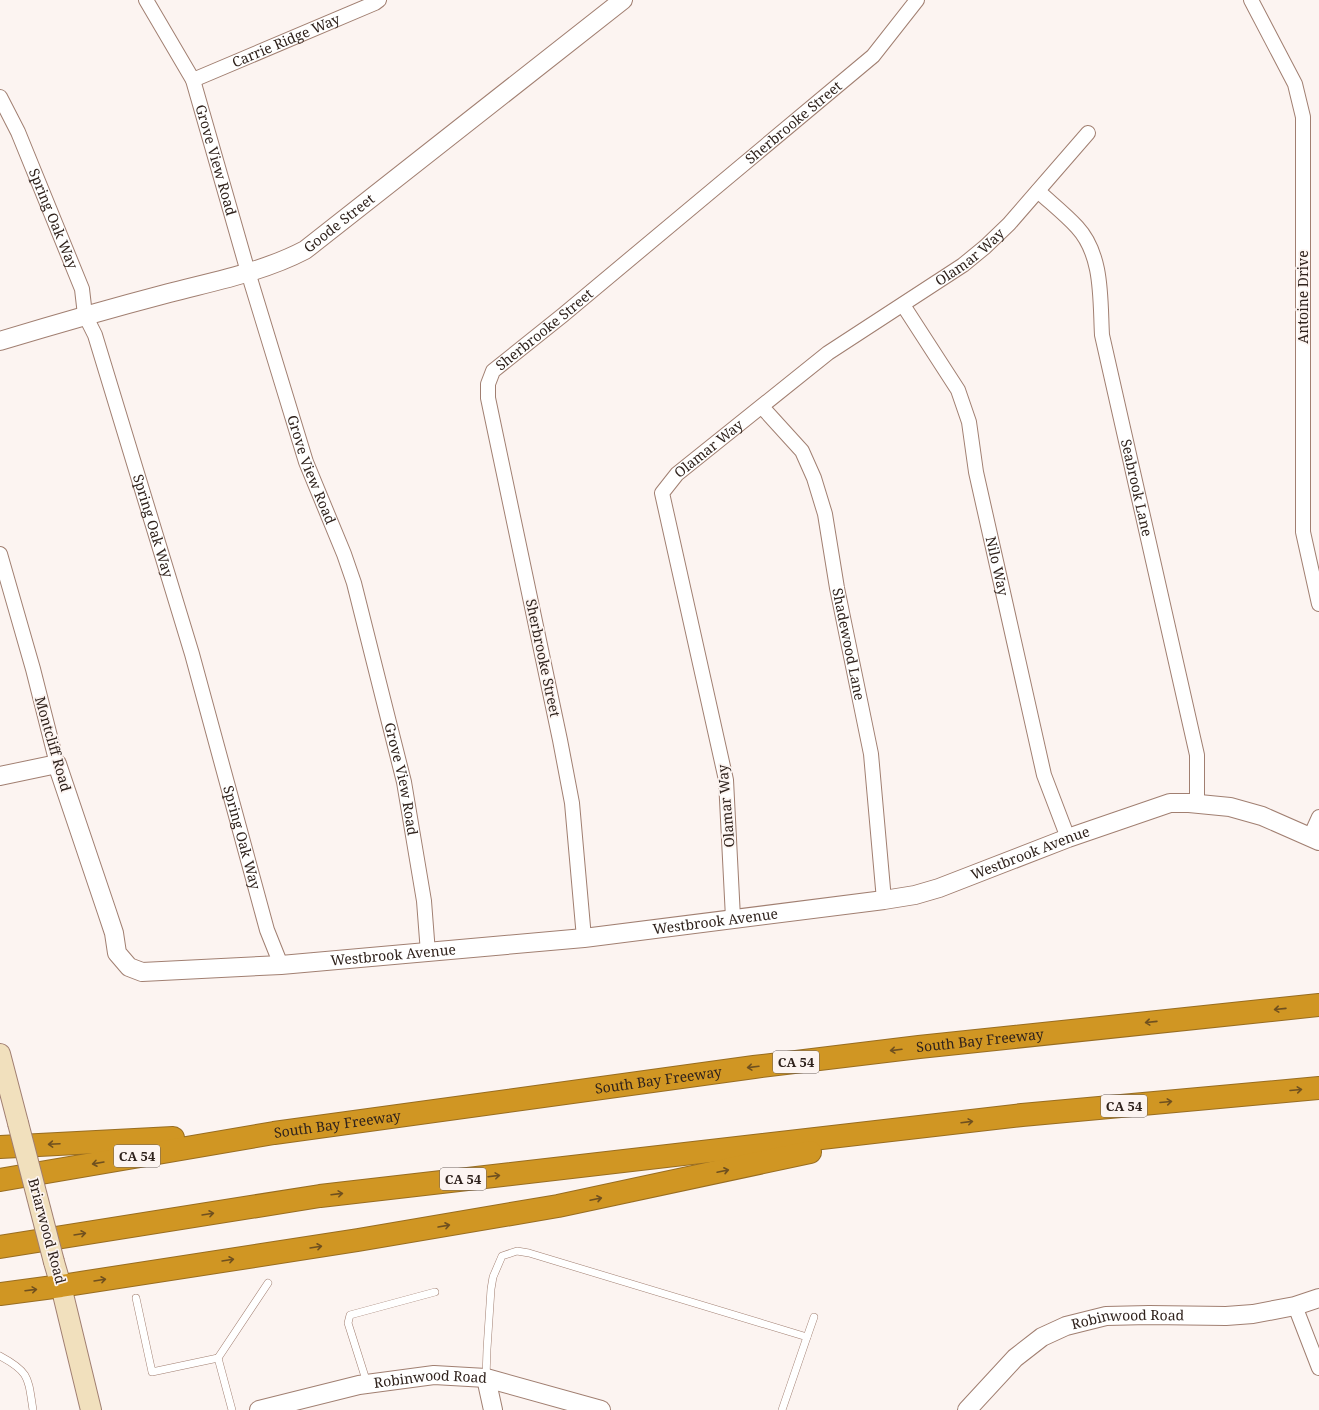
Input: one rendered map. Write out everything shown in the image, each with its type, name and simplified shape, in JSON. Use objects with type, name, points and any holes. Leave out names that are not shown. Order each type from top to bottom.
[{"type":"highway","name":"South Bay Freeway","points":[[0,1180],[274,1133],[809,1060],[1319,1005]]},
{"type":"highway","name":"CA 54","points":[[0,1247],[320,1196],[929,1126],[1319,1088]]},
{"type":"highway","points":[[0,1294],[358,1240],[581,1202],[929,1126]]},
{"type":"highway","points":[[0,1147],[274,1133]]},
{"type":"main road","name":"Briarwood Road","points":[[0,1054],[61,1286],[91,1410]]},
{"type":"street","name":"Grove View Road","points":[[146,0],[193,80],[248,272],[306,462],[344,554],[354,583],[404,782],[424,901],[428,953]]},
{"type":"street","name":"Carrie Ridge Way","points":[[193,80],[379,0]]},
{"type":"street","name":"Goode Street","points":[[0,341],[85,315],[248,272],[289,258],[305,250],[623,0]]},
{"type":"street","name":"Sherbrooke Street","points":[[584,938],[572,803],[488,398],[488,384],[493,372],[542,333],[873,56],[917,0]]},
{"type":"street","name":"Antoine Drive","points":[[1251,0],[1295,84],[1303,117],[1303,532],[1319,604]]},
{"type":"street","name":"Spring Oak Way","points":[[0,97],[18,132],[82,289],[85,315],[95,335],[189,643],[267,930],[281,965]]},
{"type":"street","name":"Olamar Way","points":[[733,918],[726,780],[662,493],[677,474],[828,353],[963,265],[985,248],[1009,224],[1088,133]]},
{"type":"street","name":"Seabrook Lane","points":[[1038,191],[1078,228],[1090,247],[1099,276],[1102,335],[1197,755],[1197,803]]},
{"type":"street","name":"Nilo Way","points":[[903,305],[958,390],[967,416],[976,472],[1044,775],[1068,838]]},
{"type":"street","name":"Shadewood Lane","points":[[762,407],[802,451],[814,478],[823,507],[837,588],[872,754],[884,900]]},
{"type":"street","name":"Montcliff Road","points":[[0,554],[33,669],[57,764],[114,933]]},
{"type":"street","points":[[0,776],[57,764]]},
{"type":"street","name":"Westbrook Avenue","points":[[114,933],[117,953],[129,967],[142,972],[281,965],[584,938],[884,900],[915,894],[939,888],[1068,838],[1170,804],[1197,803],[1243,810],[1262,816],[1314,839]]},
{"type":"street","points":[[1314,839],[1319,817]]},
{"type":"street","name":"Robinwood Road","points":[[967,1410],[1015,1358],[1042,1337],[1066,1326],[1106,1316],[1226,1316],[1253,1314],[1295,1306],[1319,1298]]},
{"type":"street","points":[[1295,1306],[1319,1368]]},
{"type":"street","name":"Robinwood Road","points":[[259,1410],[367,1384],[434,1375],[486,1378],[601,1410]]},
{"type":"street","points":[[486,1378],[493,1410]]},
{"type":"lane","points":[[486,1378],[493,1278],[502,1256],[516,1251],[529,1253],[807,1337]]},
{"type":"lane","points":[[136,1298],[152,1372],[218,1358],[268,1283]]},
{"type":"lane","points":[[367,1384],[348,1323],[348,1318],[350,1315],[435,1292]]},
{"type":"lane","points":[[782,1410],[814,1317]]},
{"type":"lane","points":[[0,1356],[0,1361]]},
{"type":"lane","points":[[0,1356],[21,1369],[28,1379],[33,1410]]},
{"type":"lane","points":[[218,1358],[232,1410]]}]
